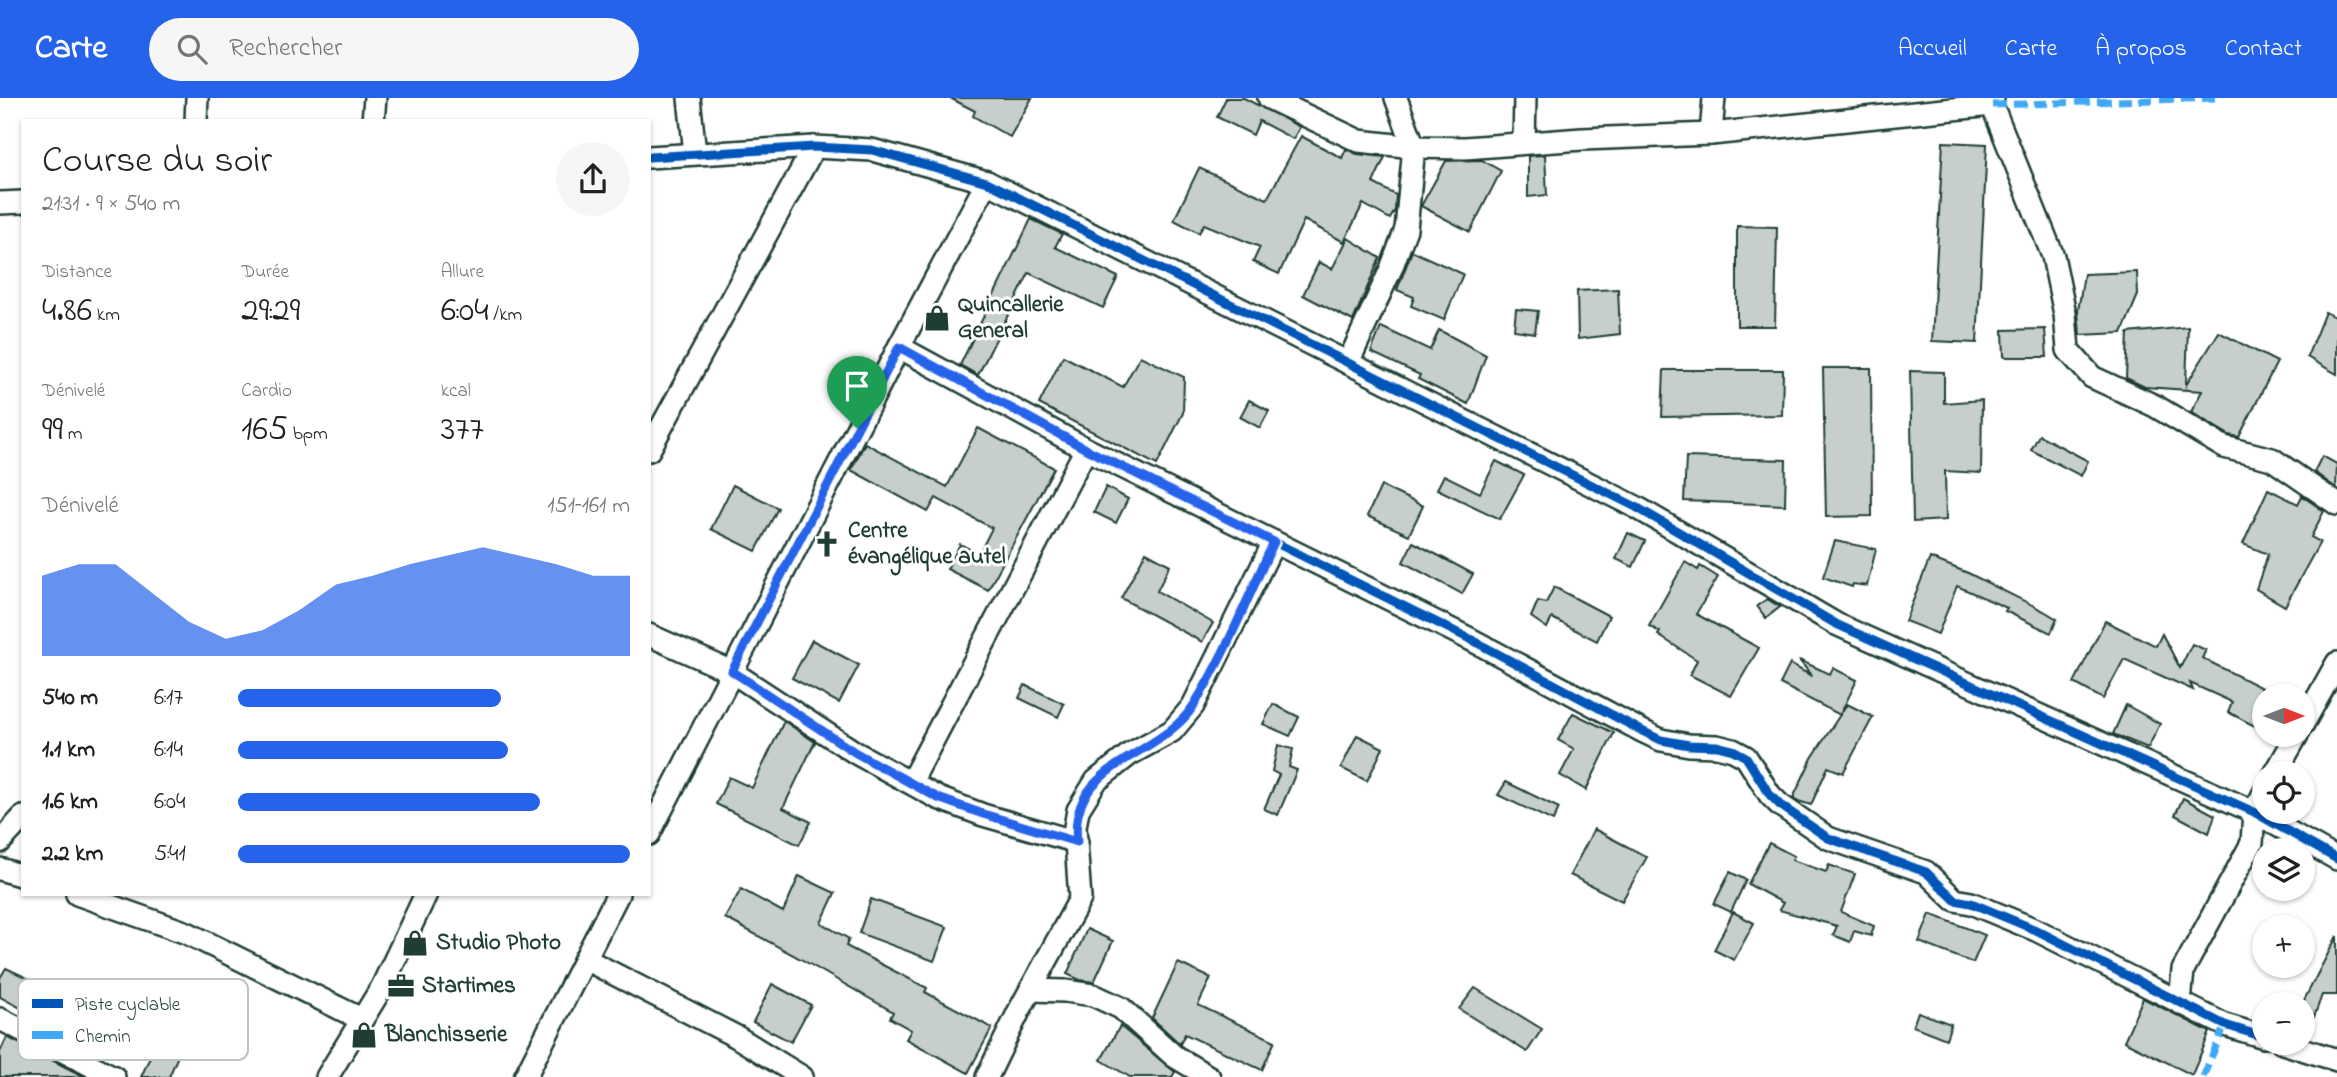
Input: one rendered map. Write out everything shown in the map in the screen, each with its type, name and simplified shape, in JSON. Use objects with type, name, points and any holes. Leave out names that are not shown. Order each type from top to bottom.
[{"type":"street","points":[[196,119],[197,98]]},
{"type":"street","points":[[373,119],[376,98]]},
{"type":"street","points":[[689,98],[695,153]]},
{"type":"street","points":[[1269,98],[1359,141],[1414,147],[1465,148],[1582,139],[1711,134],[1993,101],[2053,256],[2065,314],[2068,351],[2092,377],[2155,406],[2224,446],[2272,459],[2337,504]]},
{"type":"street","points":[[1348,363],[1391,269],[1406,229],[1414,147],[1396,98]]},
{"type":"street","points":[[1524,143],[1525,98]]},
{"type":"street","points":[[1711,134],[1714,98]]},
{"type":"street","points":[[651,446],[814,147]]},
{"type":"street","points":[[651,157],[814,147],[872,150],[987,182],[1636,507],[1836,624],[2252,812]]},
{"type":"street","points":[[651,830],[899,347],[987,182]]},
{"type":"street","points":[[0,203],[21,202]]},
{"type":"street","points":[[899,347],[1086,449],[1470,639],[1651,736],[1689,745],[1734,750],[1746,757],[1770,795],[1780,805],[1828,838],[1926,872],[1955,900],[1971,903],[2036,930],[2225,1025],[2252,1033]]},
{"type":"street","points":[[911,782],[1086,449]]},
{"type":"street","points":[[987,1077],[1080,899],[1075,827],[1078,810],[1096,781],[1130,754],[1172,731],[1193,706],[1274,542]]},
{"type":"street","points":[[651,636],[732,671],[856,753],[938,798],[1077,842]]},
{"type":"street","points":[[2315,705],[2334,675]]},
{"type":"street","points":[[0,842],[21,819]]},
{"type":"street","points":[[2180,1003],[2183,970],[2252,843],[2253,824]]},
{"type":"street","points":[[2274,824],[2337,859]]},
{"type":"street","points":[[0,869],[21,875]]},
{"type":"street","points":[[83,896],[187,933],[361,1019]]},
{"type":"street","points":[[328,1077],[387,976],[425,896]]},
{"type":"street","points":[[525,1077],[617,896]]},
{"type":"street","points":[[585,959],[737,1037],[802,1077]]},
{"type":"street","points":[[1031,990],[1093,995],[1121,1008],[1174,1056],[1209,1077]]},
{"type":"street","points":[[0,1019],[18,1028]]},
{"type":"street","points":[[2315,1053],[2337,1060]]},
{"type":"street","points":[[81,1060],[114,1077]]},
{"type":"building","points":[[950,98],[1032,98],[1010,137],[973,116],[975,111]]},
{"type":"building","points":[[1226,98],[1244,98],[1300,127],[1293,139],[1259,121],[1253,135],[1217,117]]},
{"type":"building","points":[[1301,136],[1342,158],[1346,149],[1357,154],[1385,157],[1373,183],[1396,195],[1395,210],[1390,219],[1363,204],[1344,242],[1304,220],[1279,274],[1253,262],[1260,247],[1204,224],[1199,233],[1174,220],[1199,168],[1267,199]]},
{"type":"building","points":[[1943,142],[1987,144],[1977,343],[1932,341]]},
{"type":"building","points":[[1545,155],[1547,195],[1528,197],[1528,156]]},
{"type":"building","points":[[1482,160],[1501,171],[1470,232],[1421,206],[1446,161]]},
{"type":"building","points":[[1031,219],[1062,234],[1055,247],[1118,277],[1103,308],[1029,273],[978,375],[960,365]]},
{"type":"building","points":[[1737,226],[1777,227],[1775,326],[1737,326]]},
{"type":"building","points":[[1348,238],[1380,258],[1353,321],[1303,295],[1319,262],[1332,269]]},
{"type":"building","points":[[1412,251],[1463,274],[1444,320],[1411,306],[1414,297],[1397,290]]},
{"type":"building","points":[[2137,272],[2138,295],[2122,333],[2080,335],[2078,311],[2084,274]]},
{"type":"building","points":[[1618,289],[1620,334],[1578,339],[1577,291]]},
{"type":"building","points":[[1516,309],[1538,311],[1535,333],[1514,330]]},
{"type":"building","points":[[2325,312],[2337,318],[2337,374],[2307,357]]},
{"type":"building","points":[[1381,327],[1430,350],[1439,330],[1486,355],[1468,404],[1418,379],[1420,375],[1371,352]]},
{"type":"building","points":[[2188,327],[2186,385],[2219,332],[2277,362],[2239,437],[2229,435],[2191,412],[2202,391],[2145,387],[2126,378],[2128,333]]},
{"type":"building","points":[[2045,329],[2047,357],[2004,357],[2003,330]]},
{"type":"building","points":[[1063,356],[1123,387],[1140,356],[1184,377],[1183,413],[1157,465],[1039,404]]},
{"type":"building","points":[[1823,368],[1871,368],[1872,516],[1826,517]]},
{"type":"building","points":[[1664,370],[1783,370],[1782,415],[1662,417]]},
{"type":"building","points":[[1910,371],[1944,372],[1944,403],[1982,400],[1981,473],[1945,471],[1946,520],[1913,522]]},
{"type":"building","points":[[1249,400],[1269,411],[1260,428],[1240,417]]},
{"type":"building","points":[[978,428],[1054,468],[988,590],[947,569],[960,544],[979,554],[992,528],[936,498],[928,512],[851,470],[865,443],[947,487]]},
{"type":"building","points":[[2039,435],[2088,461],[2081,476],[2031,450]]},
{"type":"building","points":[[2322,456],[2337,464],[2336,488],[2314,472]]},
{"type":"building","points":[[1686,457],[1786,460],[1785,505],[1684,501]]},
{"type":"building","points":[[1496,461],[1524,475],[1500,519],[1437,489],[1444,475],[1480,493]]},
{"type":"building","points":[[733,485],[778,508],[756,551],[711,529]]},
{"type":"building","points":[[1381,486],[1423,506],[1409,535],[1367,516]]},
{"type":"building","points":[[1106,487],[1128,499],[1116,523],[1094,512]]},
{"type":"building","points":[[2268,489],[2298,504],[2302,496],[2324,511],[2311,537],[2320,542],[2285,606],[2256,589],[2268,554],[2243,544]]},
{"type":"building","points":[[1628,533],[1645,541],[1633,567],[1616,559]]},
{"type":"building","points":[[1835,541],[1876,549],[1867,586],[1853,584],[1852,587],[1823,577]]},
{"type":"building","points":[[1413,542],[1473,574],[1462,594],[1403,562]]},
{"type":"building","points":[[1146,552],[1170,565],[1157,591],[1213,623],[1202,642],[1121,598]]},
{"type":"building","points":[[1930,558],[1968,573],[2057,619],[2051,633],[2005,611],[2007,608],[1957,586],[1938,634],[1905,621]]},
{"type":"building","points":[[1685,562],[1698,570],[1700,566],[1718,577],[1696,614],[1759,648],[1731,696],[1690,675],[1697,660],[1658,635],[1660,632],[1649,626]]},
{"type":"building","points":[[1554,587],[1609,616],[1597,641],[1552,618],[1547,628],[1531,617],[1538,601],[1546,603]]},
{"type":"building","points":[[1767,599],[1780,607],[1766,618],[1757,606]]},
{"type":"building","points":[[2105,621],[2156,646],[2162,634],[2180,668],[2192,644],[2206,650],[2202,658],[2254,684],[2252,725],[2228,712],[2232,702],[2190,683],[2193,690],[2124,659],[2103,699],[2074,683]]},
{"type":"building","points":[[812,640],[859,665],[839,703],[792,678]]},
{"type":"building","points":[[1799,660],[1830,674],[1833,668],[1857,680],[1840,715],[1780,684],[1790,664],[1812,676]]},
{"type":"building","points":[[1025,685],[1064,704],[1058,717],[1019,698]]},
{"type":"building","points":[[1273,704],[1299,717],[1290,736],[1263,724]]},
{"type":"building","points":[[1847,704],[1873,717],[1843,773],[1828,767],[1811,805],[1795,800],[1793,798],[1812,758]]},
{"type":"building","points":[[2126,705],[2160,724],[2148,748],[2113,734]]},
{"type":"building","points":[[1573,713],[1614,733],[1586,790],[1560,775],[1574,749],[1558,740]]},
{"type":"building","points":[[784,721],[815,742],[783,808],[811,822],[799,845],[716,804],[729,777],[752,788]]},
{"type":"building","points":[[1357,735],[1383,748],[1367,781],[1341,768]]},
{"type":"building","points":[[1278,745],[1293,749],[1289,767],[1297,770],[1278,815],[1264,809],[1279,775],[1272,771]]},
{"type":"building","points":[[1506,782],[1559,808],[1553,821],[1498,795]]},
{"type":"building","points":[[2183,798],[2215,815],[2209,833],[2175,815]]},
{"type":"building","points":[[1594,829],[1647,857],[1622,901],[1570,875]]},
{"type":"building","points":[[1769,843],[1794,856],[1792,860],[1826,872],[1829,865],[1855,874],[1841,912],[1874,926],[1871,936],[1854,931],[1850,942],[1833,935],[1837,926],[1779,910],[1783,903],[1748,884]]},
{"type":"building","points":[[1730,872],[1746,880],[1731,912],[1714,904]]},
{"type":"building","points":[[799,876],[835,893],[821,923],[849,939],[846,946],[927,988],[925,992],[992,1028],[968,1073],[906,1039],[911,1030],[890,1018],[893,1012],[725,918],[741,889],[783,912]]},
{"type":"building","points":[[871,899],[947,927],[934,961],[859,933]]},
{"type":"building","points":[[1733,912],[1754,923],[1734,960],[1714,950]]},
{"type":"building","points":[[1930,914],[1985,935],[1973,963],[1919,942]]},
{"type":"building","points":[[1087,929],[1113,941],[1094,982],[1067,974]]},
{"type":"building","points":[[2337,936],[2337,995],[2322,995],[2315,1014],[2315,992],[2308,992]]},
{"type":"building","points":[[1178,963],[1211,978],[1198,1005],[1275,1041],[1262,1070],[1185,1034],[1180,1044],[1152,1018]]},
{"type":"building","points":[[6,968],[29,979],[18,979],[18,1007],[0,997],[0,978]]},
{"type":"building","points":[[772,984],[811,1005],[791,1042],[753,1022]]},
{"type":"building","points":[[1475,988],[1542,1029],[1527,1052],[1459,1009]]},
{"type":"building","points":[[2143,998],[2210,1032],[2192,1075],[2124,1041]]},
{"type":"building","points":[[1918,1012],[1951,1024],[1946,1039],[1913,1026]]},
{"type":"building","points":[[1120,1026],[1175,1072],[1172,1077],[1130,1077],[1101,1060]]},
{"type":"building","points":[[7,1037],[18,1043],[18,1060],[52,1060],[85,1077],[0,1077],[0,1052]]},
{"type":"building","points":[[149,1060],[176,1060],[169,1077],[141,1077]]},
{"type":"marked path","points":[[1992,105],[2215,98]]},
{"type":"marked path","points":[[2203,1077],[2225,1025]]},
{"type":"cycle path","points":[[651,157],[814,147],[872,150],[987,182],[1636,507],[1836,624],[2254,812],[2337,859]]},
{"type":"cycle path","points":[[899,347],[1086,449],[1470,639],[1642,731],[1661,740],[1733,750],[1746,757],[1770,795],[1780,805],[1828,838],[1926,872],[1955,900],[1971,903],[2036,930],[2225,1025],[2252,1033]]},
{"type":"place","name":"Quincallerie General","points":[[937,318]]},
{"type":"place","name":"Centre évangélique autel","points":[[827,544]]},
{"type":"place","name":"Studio Photo","points":[[415,943]]},
{"type":"place","name":"Startimes","points":[[401,986]]},
{"type":"place","name":"Blanchisserie","points":[[364,1035]]},
{"type":"route","points":[[899,347],[1086,449],[1274,542],[1193,706],[1172,731],[1130,754],[1096,781],[1078,810],[1075,827],[1077,842],[938,798],[856,753],[732,671],[857,428],[899,347]]}]
